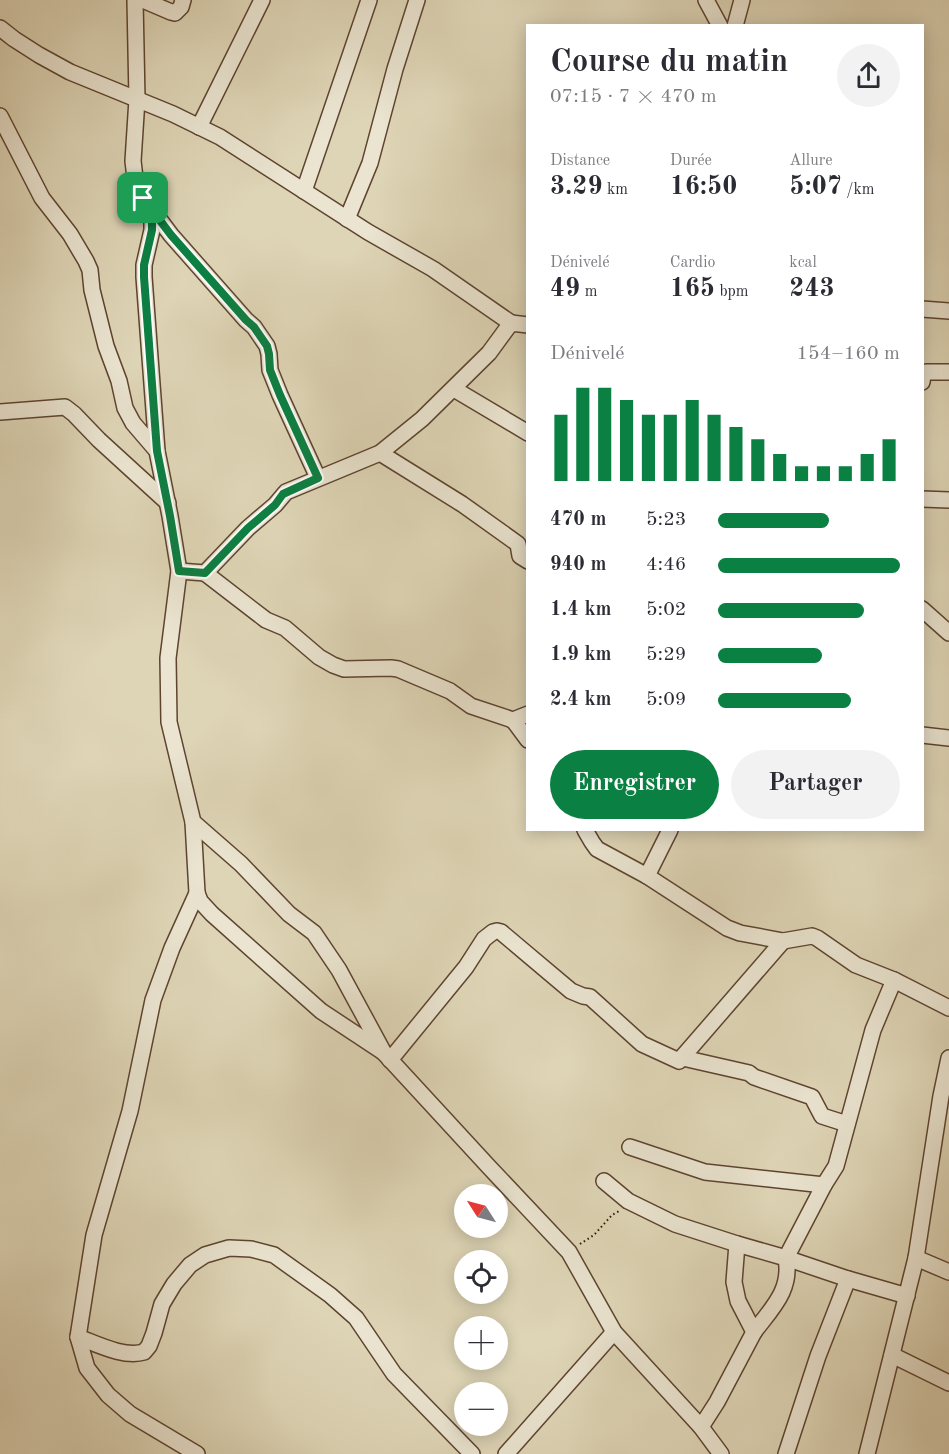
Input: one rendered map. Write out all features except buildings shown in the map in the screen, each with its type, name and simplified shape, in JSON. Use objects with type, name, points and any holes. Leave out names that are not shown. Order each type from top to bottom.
[{"type":"street","points":[[135,0],[135,178],[151,215],[152,230],[144,265],[144,277],[157,451],[179,571],[168,658],[169,722],[193,822],[197,893],[200,901],[315,1006],[387,1056],[569,1252],[614,1332],[701,1427],[721,1454]]},
{"type":"street","points":[[144,0],[175,13],[181,7],[183,0]]},
{"type":"street","points":[[199,127],[262,0]]},
{"type":"street","points":[[304,191],[369,0]]},
{"type":"street","points":[[347,219],[370,163],[395,69],[417,0]]},
{"type":"street","points":[[706,0],[719,24]]},
{"type":"street","points":[[736,24],[742,0]]},
{"type":"street","points":[[0,28],[22,45],[70,72],[220,137],[347,219],[433,269],[511,323],[526,325]]},
{"type":"street","points":[[0,116],[42,198],[70,234],[87,261],[106,346],[119,381],[125,408],[133,423],[157,451]]},
{"type":"street","points":[[143,198],[171,235],[254,327],[267,346],[270,370],[318,478]]},
{"type":"street","points":[[924,309],[949,311]]},
{"type":"street","points":[[205,573],[248,528],[275,505],[283,494],[380,453],[422,419],[489,353],[511,323]]},
{"type":"street","points":[[924,374],[926,372],[949,372]]},
{"type":"street","points":[[454,389],[526,432]]},
{"type":"street","points":[[0,412],[65,407],[168,503]]},
{"type":"street","points":[[380,453],[462,504],[518,544],[520,556],[526,560]]},
{"type":"street","points":[[924,499],[949,500]]},
{"type":"street","points":[[179,571],[205,573],[266,620],[285,628],[319,657],[333,665],[344,669],[398,669],[450,691],[471,706],[513,720],[526,737]]},
{"type":"street","points":[[924,611],[949,633]]},
{"type":"street","points":[[513,720],[526,715]]},
{"type":"street","points":[[924,735],[949,738]]},
{"type":"street","points":[[193,822],[241,864],[289,914],[315,933],[339,970],[387,1056]]},
{"type":"street","points":[[586,831],[597,849],[647,876],[727,928],[740,933],[783,941],[812,936],[856,965],[948,1004]]},
{"type":"street","points":[[647,876],[670,831]]},
{"type":"street","points":[[197,893],[172,948],[153,1000],[130,1111],[94,1235],[78,1337],[87,1368],[108,1395],[130,1414],[197,1454]]},
{"type":"street","points":[[387,1056],[466,967],[484,939],[493,932],[501,932],[571,991],[590,997],[642,1044],[676,1061],[683,1058],[783,941]]},
{"type":"street","points":[[701,1427],[754,1332],[779,1299],[788,1269],[786,1258],[836,1166],[873,1030],[894,980]]},
{"type":"street","points":[[683,1058],[749,1074],[812,1097],[822,1116],[847,1124]]},
{"type":"street","points":[[867,1454],[916,1258],[939,1107],[949,1058]]},
{"type":"street","points":[[630,1147],[705,1172],[824,1185]]},
{"type":"street","points":[[604,1181],[632,1203],[675,1224],[786,1258],[848,1280],[907,1296]]},
{"type":"street","points":[[737,1244],[734,1282],[738,1301],[754,1332]]},
{"type":"street","points":[[78,1337],[125,1354],[137,1355],[144,1352],[154,1333],[162,1304],[174,1284],[190,1265],[205,1255],[229,1248],[251,1249],[274,1255],[330,1295],[356,1318],[394,1374],[472,1454]]},
{"type":"street","points":[[916,1258],[949,1272]]},
{"type":"street","points":[[786,1454],[818,1356],[848,1280]]},
{"type":"street","points":[[506,1454],[614,1332]]},
{"type":"street","points":[[892,1355],[949,1383]]},
{"type":"path","points":[[569,1252],[594,1235],[612,1215],[632,1203]]},
{"type":"route","points":[[143,198],[171,235],[254,327],[267,346],[270,370],[318,478],[283,494],[275,505],[248,528],[205,573],[179,571],[157,451],[144,277],[152,224],[151,215],[143,198]]}]
